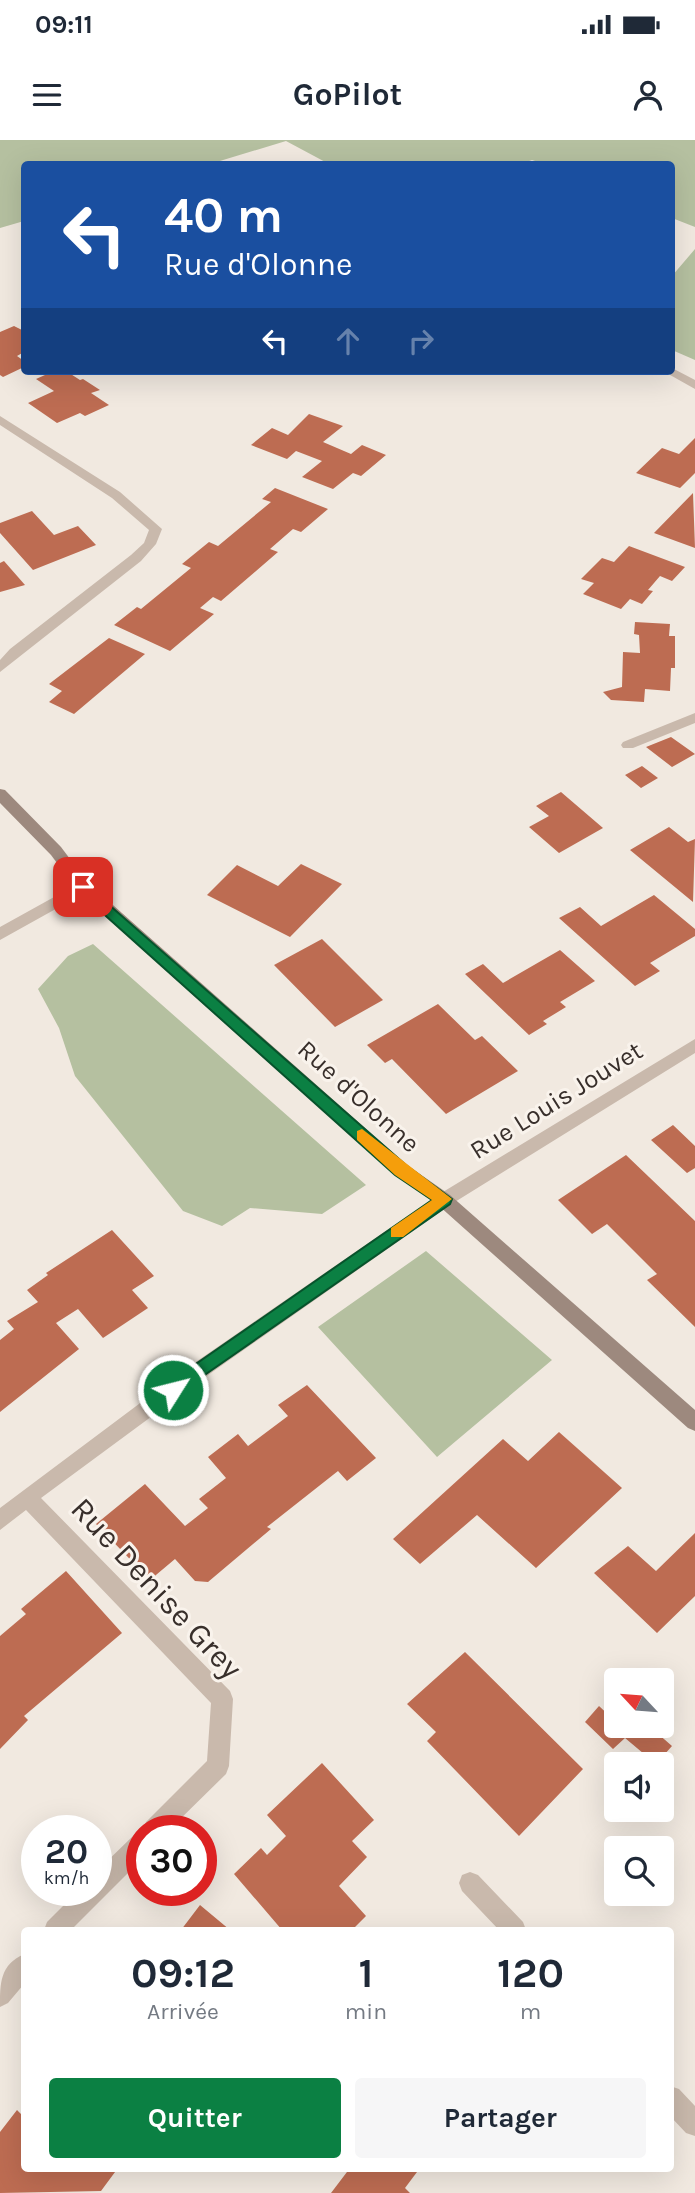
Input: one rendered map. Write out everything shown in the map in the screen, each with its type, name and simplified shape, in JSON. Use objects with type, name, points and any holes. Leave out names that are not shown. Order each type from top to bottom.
[{"type":"street","points":[[675,374],[695,385]]},
{"type":"street","points":[[0,420],[116,495],[156,529],[150,544],[136,558],[15,652],[0,668]]},
{"type":"street","points":[[0,657],[15,652]]},
{"type":"street","points":[[628,745],[695,718]]},
{"type":"street","name":"Rue d'Olonne","points":[[0,795],[56,851],[83,887],[401,1170],[444,1199],[695,1422]]},
{"type":"street","points":[[0,934],[83,887]]},
{"type":"street","name":"Rue Louis Jouvet","points":[[0,1521],[27,1497],[194,1374],[444,1199],[695,1045]]},
{"type":"street","name":"Rue Denise Grey","points":[[27,1497],[222,1699],[218,1766],[169,1815]]},
{"type":"street","points":[[112,1872],[126,1859]]},
{"type":"street","points":[[470,1883],[511,1927]]},
{"type":"street","points":[[58,1927],[78,1906]]},
{"type":"street","points":[[0,1995],[21,1970]]},
{"type":"street","points":[[674,2102],[695,2124]]},
{"type":"green space","points":[[0,140],[695,140],[695,227],[675,219],[675,161],[323,161],[286,141],[220,161],[21,161],[21,222],[0,228]]},
{"type":"green space","points":[[695,249],[695,360],[675,351],[675,272]]},
{"type":"green space","points":[[93,944],[366,1185],[322,1214],[250,1208],[222,1226],[183,1211],[75,1076],[59,1028],[38,989],[68,956]]},
{"type":"green space","points":[[426,1251],[552,1360],[437,1457],[318,1327]]},
{"type":"building","points":[[14,326],[21,330],[21,354],[17,356],[21,359],[21,368],[3,377],[0,375],[0,332]]},
{"type":"building","points":[[45,375],[72,375],[100,390],[91,393],[109,405],[85,416],[80,413],[57,423],[28,403],[54,391],[36,379]]},
{"type":"building","points":[[309,414],[343,426],[323,442],[351,454],[362,445],[386,455],[361,476],[353,473],[333,489],[302,477],[322,461],[296,451],[287,459],[251,445],[272,428],[288,435]]},
{"type":"building","points":[[695,438],[695,473],[680,488],[636,473],[662,448],[679,454]]},
{"type":"building","points":[[275,488],[328,509],[301,532],[293,529],[270,549],[278,552],[221,601],[213,597],[200,608],[214,614],[170,651],[114,625],[137,607],[141,609],[191,568],[182,564],[209,542],[218,546],[271,502],[262,499]]},
{"type":"building","points":[[693,493],[695,548],[654,533]]},
{"type":"building","points":[[32,511],[54,535],[78,526],[96,545],[33,570],[0,533],[0,523]]},
{"type":"building","points":[[629,546],[685,567],[672,581],[660,576],[648,590],[653,591],[642,604],[630,599],[621,609],[583,594],[594,583],[581,579],[602,558],[614,562]]},
{"type":"building","points":[[4,561],[25,585],[0,592],[0,563]]},
{"type":"building","points":[[635,622],[670,624],[669,636],[675,636],[675,668],[671,668],[670,691],[645,689],[644,702],[611,700],[603,692],[622,687],[623,652],[640,653],[639,635],[634,634]]},
{"type":"building","points":[[109,638],[145,654],[74,714],[49,702],[62,691],[49,684]]},
{"type":"building","points":[[671,737],[695,754],[672,767],[646,747]]},
{"type":"building","points":[[642,766],[658,778],[641,788],[625,775]]},
{"type":"building","points":[[561,792],[603,828],[559,853],[529,827],[549,816],[536,806]]},
{"type":"building","points":[[669,827],[688,842],[695,839],[693,902],[630,850]]},
{"type":"building","points":[[301,864],[342,884],[290,937],[207,895],[237,865],[278,886]]},
{"type":"building","points":[[654,895],[695,929],[695,936],[650,963],[660,971],[635,986],[559,918],[580,907],[601,926]]},
{"type":"building","points":[[322,939],[383,1000],[335,1027],[274,965]]},
{"type":"building","points":[[560,950],[595,981],[560,1002],[566,1007],[543,1021],[547,1024],[529,1035],[465,974],[483,964],[503,983]]},
{"type":"building","points":[[438,1004],[475,1040],[482,1036],[518,1071],[446,1114],[392,1059],[385,1063],[367,1045]]},
{"type":"building","points":[[673,1125],[695,1146],[695,1168],[687,1173],[651,1140]]},
{"type":"building","points":[[626,1155],[695,1221],[695,1327],[647,1280],[657,1274],[607,1224],[592,1234],[558,1200]]},
{"type":"building","points":[[112,1230],[154,1276],[132,1290],[148,1308],[103,1338],[78,1309],[56,1323],[79,1349],[0,1412],[0,1340],[14,1329],[7,1321],[38,1302],[27,1290],[48,1275],[46,1273]]},
{"type":"building","points":[[307,1385],[376,1458],[347,1481],[338,1471],[267,1527],[271,1529],[208,1582],[195,1581],[175,1559],[150,1580],[96,1524],[145,1484],[185,1526],[208,1508],[199,1499],[226,1478],[208,1457],[238,1434],[248,1446],[288,1416],[278,1405]]},
{"type":"building","points":[[559,1432],[622,1488],[536,1568],[477,1515],[420,1564],[393,1539],[503,1439],[528,1461]]},
{"type":"building","points":[[695,1533],[695,1596],[657,1633],[594,1573],[628,1546],[656,1571]]},
{"type":"building","points":[[66,1571],[122,1633],[24,1716],[28,1720],[0,1749],[0,1636],[26,1614],[21,1609]]},
{"type":"building","points":[[465,1652],[583,1769],[519,1836],[427,1741],[436,1732],[407,1704]]},
{"type":"building","points":[[599,1706],[604,1711],[604,1738],[625,1738],[613,1749],[585,1722]]},
{"type":"building","points":[[625,1738],[663,1738],[672,1746],[667,1752],[642,1752]]},
{"type":"building","points":[[322,1763],[374,1820],[352,1841],[367,1857],[339,1886],[366,1916],[355,1927],[279,1927],[234,1874],[261,1848],[267,1855],[286,1836],[267,1815]]},
{"type":"building","points":[[201,1906],[226,1927],[183,1927]]},
{"type":"building","points":[[17,2110],[21,2114],[21,2172],[115,2172],[101,2191],[0,2193],[0,2132]]},
{"type":"building","points":[[347,2172],[417,2172],[405,2188],[410,2193],[331,2193]]},
{"type":"slow traffic","points":[[362,1136],[401,1170],[444,1199],[397,1232]]},
{"type":"route","points":[[83,887],[401,1170],[444,1199],[173,1390]]}]
